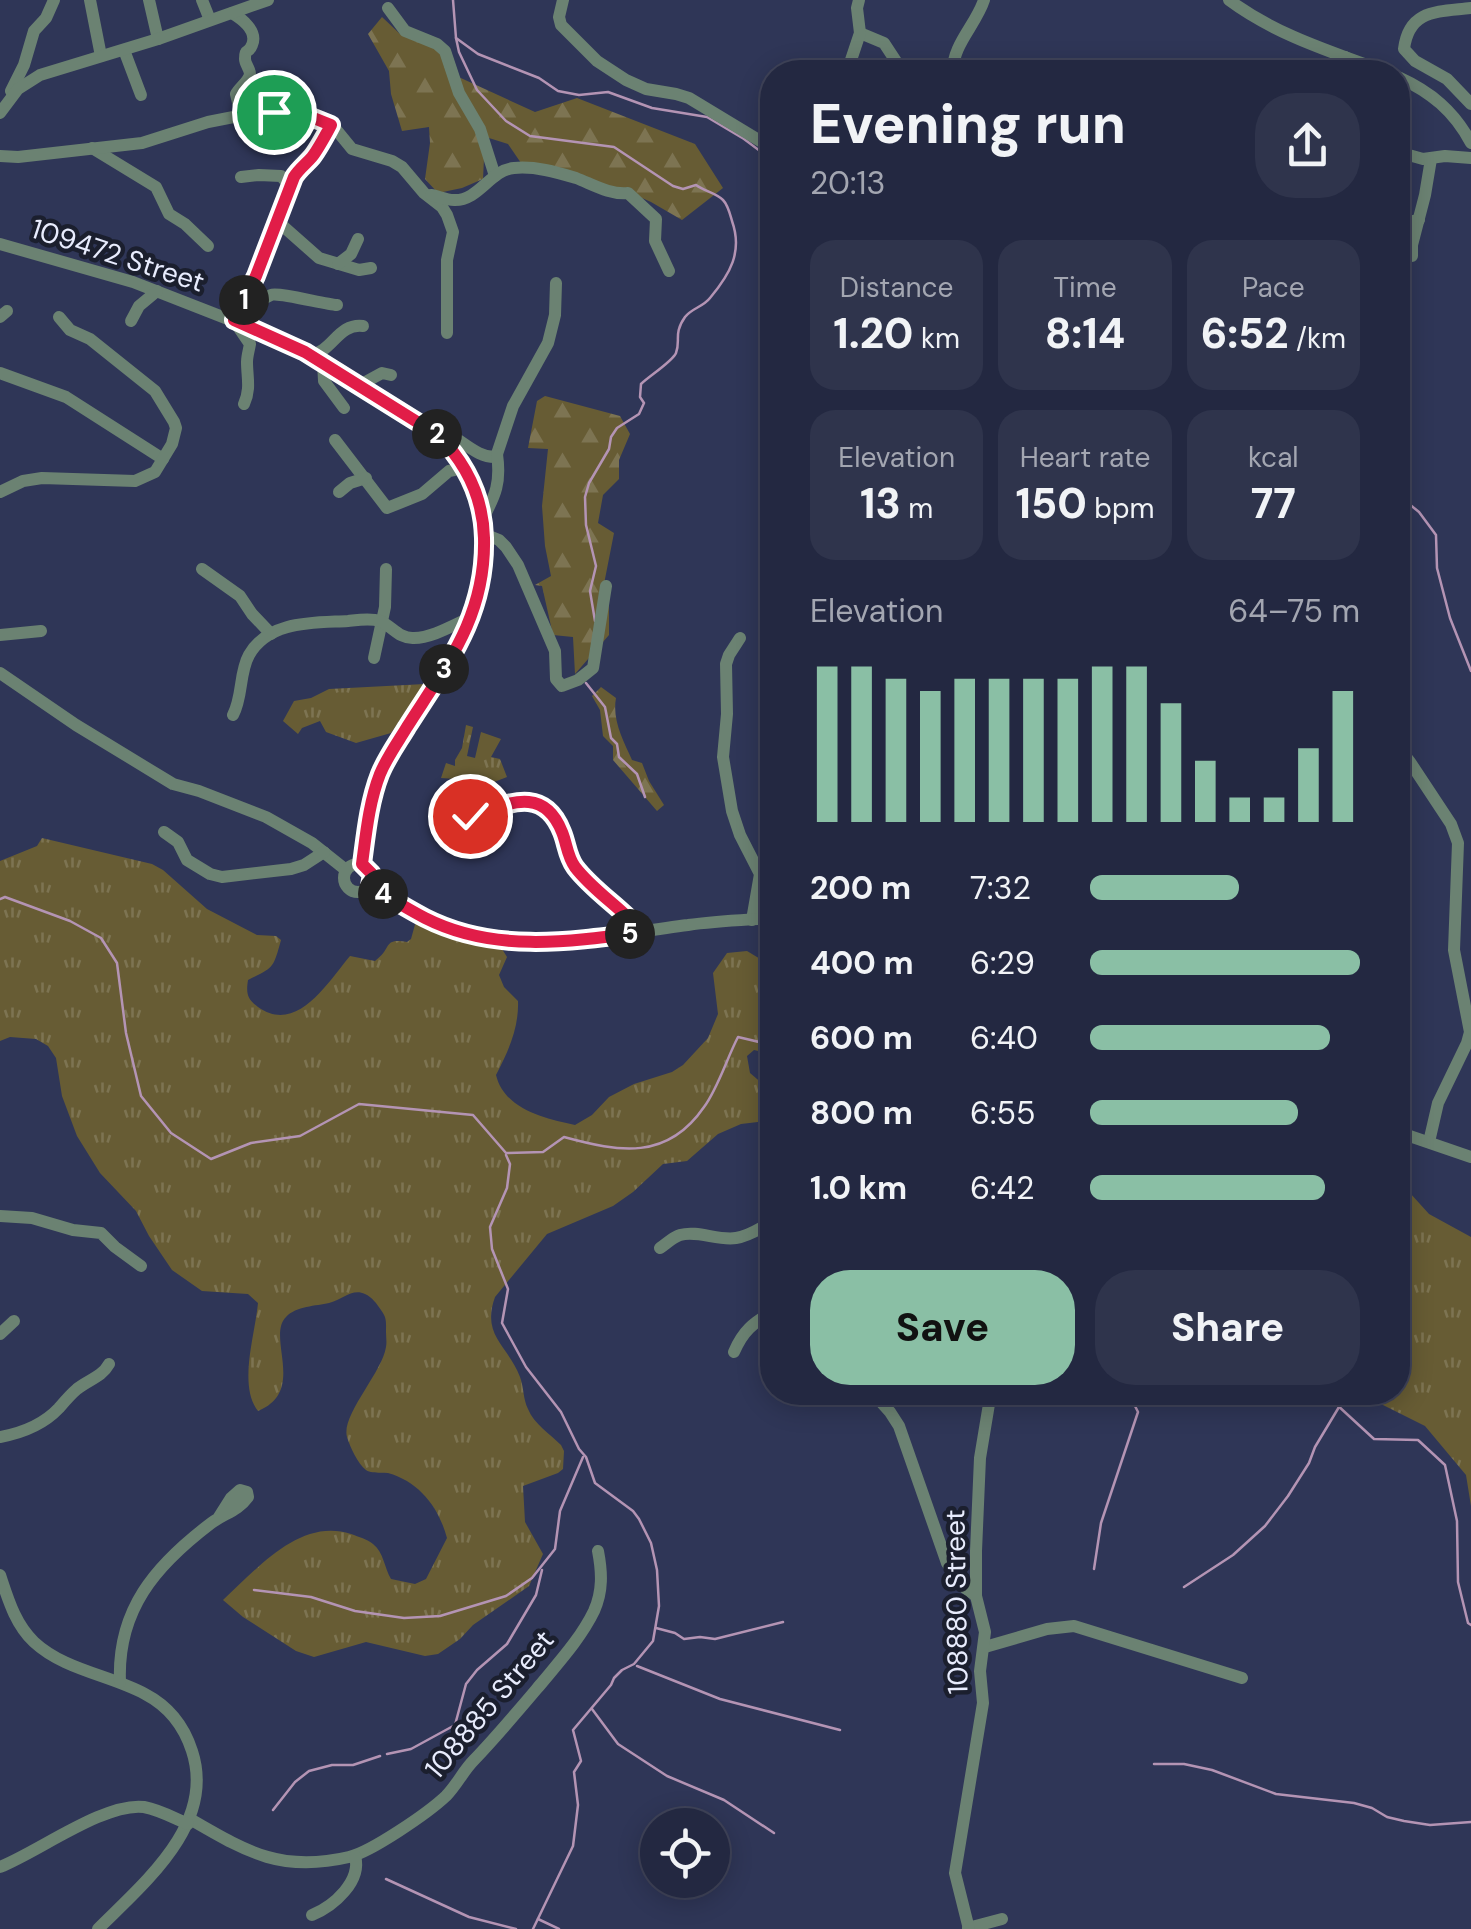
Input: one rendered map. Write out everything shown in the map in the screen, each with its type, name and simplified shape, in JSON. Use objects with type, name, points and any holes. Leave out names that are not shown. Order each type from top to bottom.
[{"type":"street","points":[[2,108],[24,65],[34,31],[46,18],[54,0]]},
{"type":"street","points":[[90,0],[101,56]]},
{"type":"street","points":[[149,0],[158,39]]},
{"type":"street","points":[[202,0],[210,20]]},
{"type":"street","points":[[2,108],[18,89],[40,75],[268,0]]},
{"type":"street","points":[[563,0],[561,24],[598,61],[640,87],[698,103],[760,141]]},
{"type":"street","points":[[851,60],[860,33],[859,0]]},
{"type":"street","points":[[954,60],[984,0]]},
{"type":"street","points":[[1229,0],[1270,26],[1353,60]]},
{"type":"street","points":[[388,8],[405,31],[445,51],[458,93],[480,129],[494,176]]},
{"type":"street","points":[[1471,8],[1427,13],[1406,33],[1404,50],[1415,61],[1448,79],[1471,104]]},
{"type":"street","points":[[232,12],[253,35],[252,48],[246,52],[245,60],[249,78],[236,94],[241,116]]},
{"type":"street","points":[[860,33],[888,47],[895,60]]},
{"type":"street","points":[[124,50],[141,95]]},
{"type":"street","points":[[1410,83],[1454,116],[1471,144]]},
{"type":"street","points":[[0,156],[142,143],[208,122],[264,113],[314,117],[331,125],[352,149],[402,167],[448,215],[452,239],[447,260],[447,333]]},
{"type":"street","points":[[234,320],[256,276],[290,186],[331,125]]},
{"type":"street","points":[[92,148],[156,187],[169,214],[208,246]]},
{"type":"street","points":[[1410,155],[1423,159],[1471,158]]},
{"type":"street","points":[[1412,256],[1431,159]]},
{"type":"street","points":[[424,193],[460,200],[479,191],[502,170],[512,168],[537,168],[618,194],[628,193],[656,219],[655,241],[669,271]]},
{"type":"street","points":[[240,177],[281,176],[290,186]]},
{"type":"street","points":[[276,220],[319,258],[359,270],[371,268]]},
{"type":"street","points":[[1410,222],[1419,220]]},
{"type":"street","points":[[338,264],[351,254],[358,239]]},
{"type":"street","name":"109472 Street","points":[[0,244],[96,270],[277,338],[430,429],[461,462],[473,484],[483,527],[484,556],[472,617],[379,777],[362,864]]},
{"type":"street","points":[[556,283],[555,315],[548,342],[513,406],[497,454],[500,478],[483,527],[506,547],[518,565],[555,651],[556,679],[560,684],[565,686],[578,680],[593,668],[606,586]]},
{"type":"street","points":[[131,322],[139,306],[157,291]]},
{"type":"street","points":[[234,320],[272,294],[337,305]]},
{"type":"street","points":[[0,492],[22,481],[42,478],[134,481],[152,474],[172,444],[176,428],[155,391],[90,338],[70,330],[58,316]]},
{"type":"street","points":[[234,320],[250,344],[250,381],[244,404]]},
{"type":"street","points":[[344,408],[324,381],[317,359],[345,328],[363,326]]},
{"type":"street","points":[[0,373],[66,397],[164,459]]},
{"type":"street","points":[[360,386],[382,373],[391,375]]},
{"type":"street","points":[[430,429],[445,431],[487,457],[497,454]]},
{"type":"street","points":[[335,440],[387,508],[422,494],[461,462]]},
{"type":"street","points":[[339,492],[366,478]]},
{"type":"street","points":[[202,569],[240,596],[271,634]]},
{"type":"street","points":[[374,658],[385,607],[386,569]]},
{"type":"street","points":[[233,715],[248,658],[271,634],[303,624],[368,620],[382,622],[410,639],[472,617]]},
{"type":"street","points":[[0,636],[41,631]]},
{"type":"street","points":[[740,638],[726,664],[723,757],[732,811],[760,874],[752,920]]},
{"type":"street","points":[[0,673],[173,784],[266,817],[346,870]]},
{"type":"street","points":[[1410,762],[1451,824],[1458,843],[1454,950],[1470,1032],[1438,1102],[1429,1142]]},
{"type":"street","points":[[482,832],[472,825],[470,816],[514,802],[545,807],[556,818],[575,867],[642,932]]},
{"type":"street","points":[[164,832],[178,842],[187,860],[222,877],[290,869],[324,852]]},
{"type":"street","points":[[362,864],[372,874],[370,886],[360,892],[349,889],[344,882],[346,870],[362,864]]},
{"type":"street","points":[[370,886],[427,919],[503,942],[548,943],[760,919]]},
{"type":"street","points":[[1410,1136],[1471,1157]]},
{"type":"street","points":[[0,1216],[32,1218],[102,1233],[141,1266]]},
{"type":"street","points":[[660,1248],[678,1236],[728,1240],[760,1229]]},
{"type":"street","points":[[734,1352],[741,1335],[760,1320]]},
{"type":"street","points":[[0,1334],[14,1322]]},
{"type":"street","points":[[0,1437],[43,1421],[80,1387],[104,1374],[109,1364]]},
{"type":"street","points":[[884,1405],[899,1426],[947,1563],[976,1596]]},
{"type":"street","name":"108880 Street","points":[[988,1405],[980,1458],[976,1552],[976,1596],[985,1646],[980,1671],[982,1720],[955,1859],[956,1883],[968,1928],[1002,1920]]},
{"type":"street","points":[[120,1682],[122,1639],[140,1595],[173,1554],[218,1517]]},
{"type":"street","name":"108885 Street","points":[[0,1867],[101,1816],[134,1807],[189,1822],[270,1859],[308,1862],[355,1856],[446,1797],[469,1765],[560,1662],[586,1625],[599,1596],[602,1568],[598,1550]]},
{"type":"street","points":[[2,1584],[18,1622],[37,1645],[60,1660],[154,1699],[180,1723],[198,1772],[197,1796],[189,1822],[162,1860],[98,1929]]},
{"type":"street","points":[[985,1646],[1074,1626],[1242,1678]]},
{"type":"street","points":[[312,1915],[338,1900],[356,1876],[355,1856]]},
{"type":"green space","points":[[382,17],[400,34],[442,50],[452,74],[535,112],[577,98],[695,144],[723,188],[682,220],[622,189],[521,163],[508,144],[489,138],[483,179],[438,193],[425,179],[429,127],[402,131],[389,71],[368,34]]},
{"type":"green space","points":[[545,396],[620,416],[630,434],[619,460],[619,479],[603,495],[598,523],[614,533],[604,584],[609,599],[609,635],[575,674],[573,637],[553,635],[542,586],[535,585],[551,576],[542,506],[548,449],[528,448],[537,401]]},
{"type":"green space","points":[[425,684],[391,733],[356,743],[326,732],[320,721],[302,728],[298,734],[283,721],[294,701],[329,689]]},
{"type":"green space","points":[[601,687],[616,698],[617,722],[625,745],[632,760],[642,763],[664,805],[657,811],[613,760],[613,746],[603,736],[600,710],[592,696]]},
{"type":"green space","points":[[466,725],[473,727],[467,756],[475,758],[481,732],[501,739],[491,757],[500,759],[507,777],[484,786],[484,791],[464,795],[463,787],[455,779],[441,778],[446,763],[455,766]]},
{"type":"green space","points":[[42,838],[152,864],[207,909],[257,935],[276,936],[281,940],[274,962],[248,980],[247,989],[258,1007],[272,1014],[286,1014],[310,1002],[350,956],[375,961],[391,943],[407,942],[416,921],[457,939],[502,949],[507,957],[499,975],[504,987],[518,1001],[518,1011],[515,1030],[496,1075],[500,1087],[527,1110],[575,1125],[592,1115],[609,1097],[683,1065],[708,1038],[718,1014],[713,973],[727,953],[747,951],[760,959],[760,1051],[754,1050],[747,1056],[750,1073],[760,1082],[760,1122],[741,1124],[718,1134],[687,1161],[663,1164],[613,1206],[547,1234],[495,1297],[491,1321],[494,1331],[520,1377],[531,1414],[564,1451],[563,1469],[523,1486],[525,1522],[543,1554],[529,1586],[438,1654],[425,1656],[366,1642],[314,1657],[296,1651],[223,1600],[281,1549],[314,1533],[332,1531],[368,1541],[379,1552],[391,1579],[415,1584],[426,1579],[447,1538],[439,1516],[419,1490],[399,1477],[366,1470],[347,1437],[350,1417],[386,1347],[385,1318],[374,1301],[356,1292],[290,1313],[281,1326],[280,1391],[258,1411],[248,1374],[258,1303],[248,1294],[202,1291],[172,1270],[136,1211],[100,1173],[77,1136],[62,1096],[56,1058],[48,1046],[36,1039],[10,1037],[0,1041],[0,861],[37,846]]},
{"type":"green space","points":[[1410,1193],[1429,1214],[1471,1237],[1471,1506],[1466,1475],[1425,1426],[1383,1405],[1410,1405]]},
{"type":"waterway","points":[[453,0],[456,38],[478,54],[539,78],[558,91],[579,95],[608,92],[652,108],[707,117],[760,151]]},
{"type":"waterway","points":[[456,38],[477,90],[506,121],[530,136],[614,147],[673,186],[683,189],[696,185],[725,202],[735,232],[735,253],[729,271],[707,301],[685,317],[679,328],[676,353],[641,384],[640,397],[644,403],[639,414],[617,428],[589,483],[586,525],[596,566],[590,591],[595,621]]},
{"type":"waterway","points":[[1410,505],[1436,535],[1437,568],[1450,618],[1471,671]]},
{"type":"waterway","points":[[586,683],[605,707],[619,757],[637,774],[645,797]]},
{"type":"waterway","points":[[0,899],[5,897],[70,921],[101,938],[117,963],[126,1033],[141,1096],[171,1133],[211,1159],[251,1143],[300,1136],[359,1104],[473,1115],[506,1153],[543,1152],[564,1137],[604,1146],[641,1148],[674,1137],[690,1124],[709,1099],[738,1037],[760,1042]]},
{"type":"waterway","points":[[506,1155],[510,1164],[507,1188],[490,1227],[492,1249],[508,1289],[502,1323],[526,1367],[561,1412],[586,1457],[595,1483],[639,1519],[651,1543],[659,1606],[653,1641],[634,1664],[614,1678],[573,1730],[581,1761],[574,1772],[578,1805],[573,1846],[533,1929]]},
{"type":"waterway","points":[[1094,1569],[1101,1523],[1138,1412],[1134,1405]]},
{"type":"waterway","points":[[1337,1405],[1374,1439],[1418,1440],[1445,1465],[1457,1521],[1458,1582],[1471,1625]]},
{"type":"waterway","points":[[1184,1587],[1233,1555],[1265,1526],[1309,1463],[1339,1407]]},
{"type":"waterway","points":[[254,1590],[311,1597],[355,1611],[404,1618],[440,1616],[506,1596],[532,1578],[555,1549],[560,1511],[583,1457]]},
{"type":"waterway","points":[[387,1754],[411,1749],[455,1725],[466,1684],[507,1644],[536,1595],[542,1570]]},
{"type":"waterway","points":[[656,1628],[684,1639],[715,1639],[783,1622]]},
{"type":"waterway","points":[[637,1666],[720,1699],[840,1730]]},
{"type":"waterway","points":[[592,1709],[618,1744],[667,1776],[724,1800],[774,1833]]},
{"type":"waterway","points":[[273,1810],[309,1771],[353,1765],[380,1756]]},
{"type":"waterway","points":[[1154,1764],[1184,1764],[1212,1770],[1276,1794],[1354,1803],[1404,1821],[1430,1825],[1471,1822]]},
{"type":"waterway","points":[[386,1879],[469,1917],[516,1929]]},
{"type":"waterway","points":[[538,1919],[559,1929]]},
{"type":"route","points":[[274,112],[314,117],[331,125],[312,158],[294,177],[256,276],[234,320],[305,352],[438,435],[469,475],[483,522],[484,556],[472,617],[385,764],[372,797],[362,864],[372,874],[370,886],[427,919],[503,942],[548,943],[642,932],[575,867],[556,818],[545,807],[514,802],[470,816]]}]
